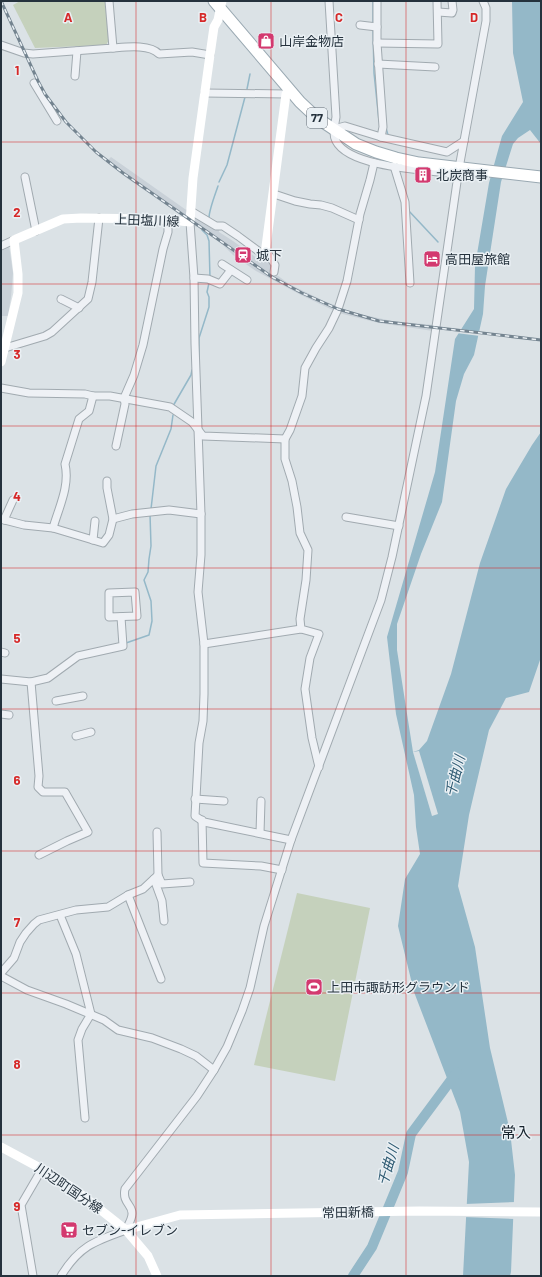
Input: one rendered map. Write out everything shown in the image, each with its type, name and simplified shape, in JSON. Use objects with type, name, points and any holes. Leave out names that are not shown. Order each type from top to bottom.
[{"type":"main road","name":"77","points":[[219,3],[288,93],[317,118],[346,138],[364,147],[396,158],[418,163],[460,171],[541,177]]},
{"type":"street","points":[[109,1],[113,48]]},
{"type":"street","points":[[329,1],[336,117],[334,139],[338,145],[346,151],[374,163],[449,173],[460,171]]},
{"type":"street","points":[[377,1],[378,64],[383,127],[381,137]]},
{"type":"street","points":[[377,43],[438,44],[437,1]]},
{"type":"street","points":[[438,12],[452,12],[452,1]]},
{"type":"street","points":[[61,1276],[74,1257],[91,1243],[126,1230],[132,1215],[132,1211],[125,1199],[125,1189],[197,1096],[227,1047],[250,988],[264,926],[291,840],[381,600],[426,396],[464,141],[486,21],[486,8],[483,1]]},
{"type":"street","name":"上田塩川線","points":[[14,240],[63,220],[81,218],[190,222],[193,178],[204,93],[214,27],[218,20],[219,3]]},
{"type":"street","points":[[360,24],[377,27]]},
{"type":"street","points":[[1,46],[24,53],[133,47],[151,48],[159,54],[192,52],[210,55]]},
{"type":"street","points":[[75,76],[77,51]]},
{"type":"street","points":[[378,64],[435,67]]},
{"type":"street","points":[[34,83],[57,121]]},
{"type":"street","points":[[204,93],[288,93],[265,254]]},
{"type":"street","points":[[334,129],[345,126],[381,137],[447,152],[464,141]]},
{"type":"street","points":[[301,630],[300,619],[306,580],[308,550],[300,533],[292,480],[285,459],[284,439],[290,430],[302,396],[305,368],[330,328],[338,310],[347,281],[359,220],[374,163]]},
{"type":"street","points":[[394,166],[405,202],[410,283]]},
{"type":"street","points":[[25,177],[36,231]]},
{"type":"street","points":[[274,194],[295,201],[332,208],[359,220]]},
{"type":"street","points":[[191,211],[216,226],[223,226],[261,253],[269,255],[275,266],[274,272]]},
{"type":"street","points":[[5,348],[45,336],[52,332],[80,308],[88,299],[92,282],[99,218]]},
{"type":"street","points":[[116,446],[125,404],[124,398],[134,375],[143,345],[163,249],[168,232],[168,220]]},
{"type":"street","points":[[190,222],[194,278],[201,514],[201,555],[198,592],[204,644],[203,721],[199,743],[195,816],[204,822],[291,840]]},
{"type":"street","points":[[1,246],[14,240],[18,274],[18,293],[1,362]]},
{"type":"street","points":[[222,264],[247,280]]},
{"type":"street","points":[[194,278],[208,279],[220,284],[231,270]]},
{"type":"street","points":[[60,299],[80,308]]},
{"type":"street","points":[[1,388],[28,392],[85,394],[124,398],[170,408],[192,422],[203,436],[284,439]]},
{"type":"street","points":[[53,528],[66,483],[64,464],[79,419],[89,411],[93,396]]},
{"type":"street","points":[[12,500],[2,520],[24,525],[53,528],[103,543],[109,535],[113,519],[107,488],[107,480]]},
{"type":"street","points":[[113,519],[132,514],[169,510],[201,514]]},
{"type":"street","points":[[346,517],[398,526]]},
{"type":"street","points":[[93,540],[95,521]]},
{"type":"street","points":[[135,592],[137,616],[121,617],[109,617],[110,593],[135,592]]},
{"type":"street","points":[[1,679],[31,682],[48,678],[78,656],[123,646],[121,617]]},
{"type":"street","points":[[204,644],[301,630],[319,634],[310,658],[305,689],[312,738],[319,767]]},
{"type":"street","points":[[31,682],[39,776],[38,787],[43,792],[65,792],[88,832],[39,855]]},
{"type":"street","points":[[56,701],[83,696]]},
{"type":"street","points":[[1,714],[9,715]]},
{"type":"street","points":[[76,736],[91,732]]},
{"type":"street","points":[[195,799],[224,801]]},
{"type":"street","points":[[260,833],[261,801]]},
{"type":"street","points":[[202,820],[203,863],[261,866],[282,870]]},
{"type":"street","points":[[157,832],[156,877],[162,901],[164,921]]},
{"type":"street","points":[[156,877],[162,884],[190,882]]},
{"type":"street","points":[[1,973],[14,958],[20,942],[39,920],[76,910],[108,907],[128,895],[143,889],[156,877]]},
{"type":"street","points":[[128,895],[161,979]]},
{"type":"street","points":[[60,915],[76,954],[91,1014],[82,1029],[78,1040],[86,1118]]},
{"type":"street","points":[[1,976],[27,990],[104,1020],[118,1030],[152,1038],[181,1049],[196,1056],[214,1070]]},
{"type":"street","name":"川辺町国分線","points":[[1,1147],[73,1188],[97,1206],[126,1230],[148,1256],[157,1276]]},
{"type":"street","points":[[33,1276],[21,1205],[42,1169]]},
{"type":"street","name":"常田新橋","points":[[126,1230],[180,1215],[419,1211],[541,1212]]},
{"type":"shaded area","name":"城下","points":[[111,157],[199,219],[219,230],[219,232],[261,261],[263,257],[269,256],[273,272],[289,284],[324,301],[355,313],[392,321],[434,325],[433,331],[379,323],[339,313],[256,271],[233,255],[222,244],[199,227],[192,226],[192,222],[128,179],[106,162]]},
{"type":"shaded area","points":[[9,245],[13,273],[11,297],[8,316],[1,316],[1,249]]},
{"type":"green space","points":[[20,1],[106,1],[109,40],[106,45],[35,48],[13,5]]},
{"type":"green space","name":"上田市諏訪形グラウンド","points":[[297,893],[370,908],[335,1081],[254,1065]]},
{"type":"water","points":[[512,1],[541,1],[541,144],[530,130],[518,138],[513,144],[501,182],[485,286],[483,314],[474,355],[464,374],[456,401],[442,502],[421,554],[397,624],[397,650],[413,752],[419,750],[427,741],[451,674],[480,563],[506,489],[541,432],[541,657],[529,692],[506,698],[489,730],[469,815],[458,886],[475,947],[490,1048],[510,1131],[515,1175],[511,1272],[510,1276],[463,1276],[469,1162],[460,1112],[414,992],[398,926],[405,879],[420,854],[416,827],[414,795],[396,714],[387,637],[435,472],[455,339],[474,309],[475,266],[489,183],[502,136],[523,102],[513,53]]},
{"type":"pier","points":[[459,329],[481,332],[480,336],[456,333]]},
{"type":"pier","points":[[419,751],[438,814],[432,816],[413,752]]},
{"type":"pier","points":[[516,1202],[515,1219],[464,1217],[465,1204]]},
{"type":"waterway","points":[[373,1],[373,25]]},
{"type":"waterway","points":[[373,29],[374,73],[379,121]]},
{"type":"waterway","points":[[247,89],[250,74]]},
{"type":"waterway","points":[[219,182],[227,165],[245,97]]},
{"type":"waterway","points":[[386,128],[388,135]]},
{"type":"waterway","points":[[209,218],[218,186]]},
{"type":"waterway","points":[[408,210],[438,242]]},
{"type":"waterway","points":[[202,230],[207,235],[209,241],[210,278]]},
{"type":"waterway","points":[[199,361],[199,338],[209,307],[209,297],[207,292],[209,283]]},
{"type":"waterway","points":[[173,406],[191,375],[192,370]]},
{"type":"waterway","points":[[151,509],[156,466],[171,429],[173,415]]},
{"type":"waterway","points":[[126,643],[149,635],[152,621],[151,601],[144,580],[148,572],[151,546],[150,514]]},
{"type":"waterway","name":"千曲川","points":[[353,1276],[372,1247],[403,1172],[411,1134],[457,1072]]},
{"type":"railway","points":[[1,1],[38,81],[45,94],[66,122],[96,152],[123,173],[272,277],[302,293],[338,309],[379,321],[541,340]]},
{"type":"place","name":"山岸金物店","points":[[266,41]]},
{"type":"place","name":"北炭商事","points":[[423,175]]},
{"type":"place","name":"城下","points":[[243,255]]},
{"type":"place","name":"高田屋旅館","points":[[432,259]]},
{"type":"place","name":"上田市諏訪形グラウンド","points":[[314,987]]},
{"type":"place","name":"セブン-イレブン","points":[[69,1230]]},
{"type":"district","name":"常入","points":[[516,1133]]}]
